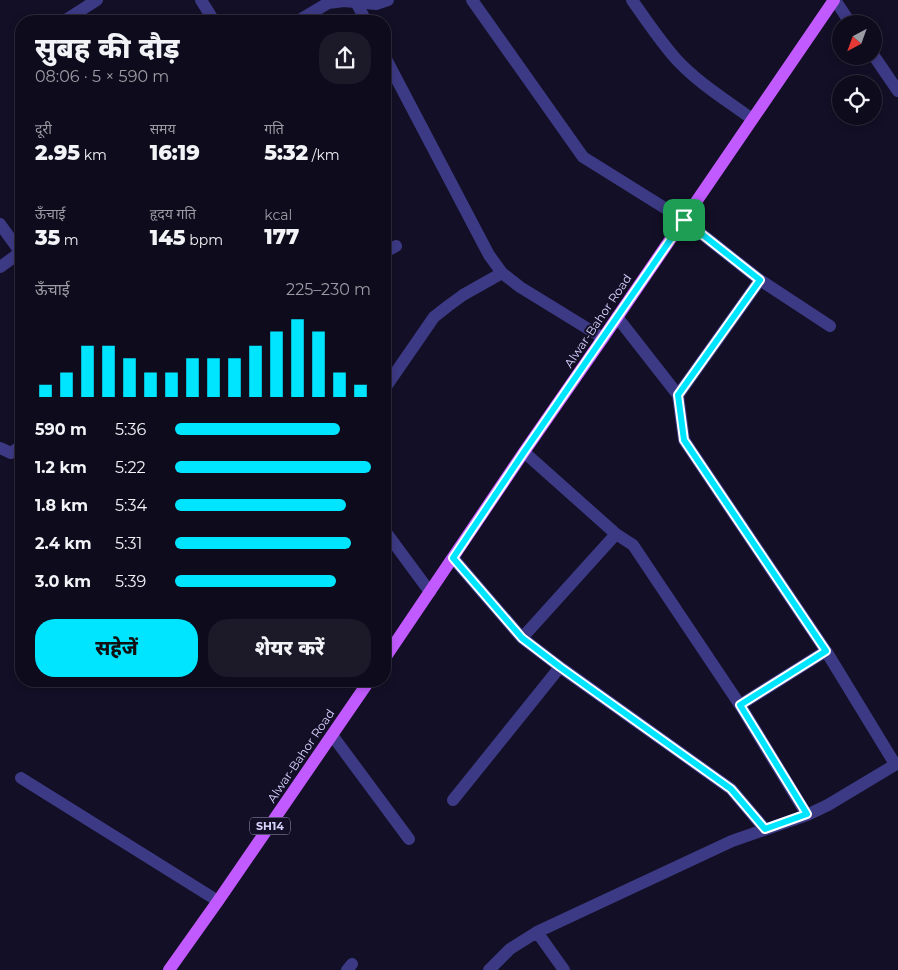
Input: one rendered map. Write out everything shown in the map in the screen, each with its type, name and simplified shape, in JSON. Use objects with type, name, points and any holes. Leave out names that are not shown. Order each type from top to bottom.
[{"type":"main road","name":"Alwar-Bahor Road","points":[[391,649],[834,0]]},
{"type":"main road","name":"Alwar-Bahor Road","points":[[169,970],[365,687]]},
{"type":"street","points":[[73,15],[97,0]]},
{"type":"street","points":[[201,0],[210,15]]},
{"type":"street","points":[[308,15],[328,3],[344,1],[376,4],[388,0]]},
{"type":"street","points":[[472,0],[583,157],[684,220],[760,280],[830,326]]},
{"type":"street","points":[[632,0],[676,59],[697,79],[752,120]]},
{"type":"street","points":[[834,0],[845,15]]},
{"type":"street","points":[[356,2],[363,15]]},
{"type":"street","points":[[880,65],[898,91]]},
{"type":"street","points":[[391,68],[484,246],[502,273],[520,287],[604,338]]},
{"type":"street","points":[[0,224],[15,245]]},
{"type":"street","points":[[0,267],[15,257]]},
{"type":"street","points":[[391,379],[434,318],[463,295],[502,273]]},
{"type":"street","points":[[678,395],[760,280]]},
{"type":"street","points":[[490,970],[510,949],[537,932],[732,841],[828,805],[896,763],[826,651],[684,440],[678,395],[617,317]]},
{"type":"street","points":[[0,438],[11,449]]},
{"type":"street","points":[[524,452],[616,534],[633,544],[740,705],[807,814]]},
{"type":"street","points":[[522,638],[616,534]]},
{"type":"street","points":[[391,539],[430,592]]},
{"type":"street","points":[[453,558],[522,638],[731,789],[765,829]]},
{"type":"street","points":[[740,705],[826,651]]},
{"type":"street","points":[[453,800],[560,667]]},
{"type":"street","points":[[332,735],[409,839]]},
{"type":"street","points":[[21,778],[218,901]]},
{"type":"street","points":[[537,932],[564,970]]},
{"type":"route","points":[[684,220],[760,280],[678,395],[684,440],[826,651],[740,705],[807,814],[765,829],[731,789],[522,638],[453,558],[684,220]]}]
